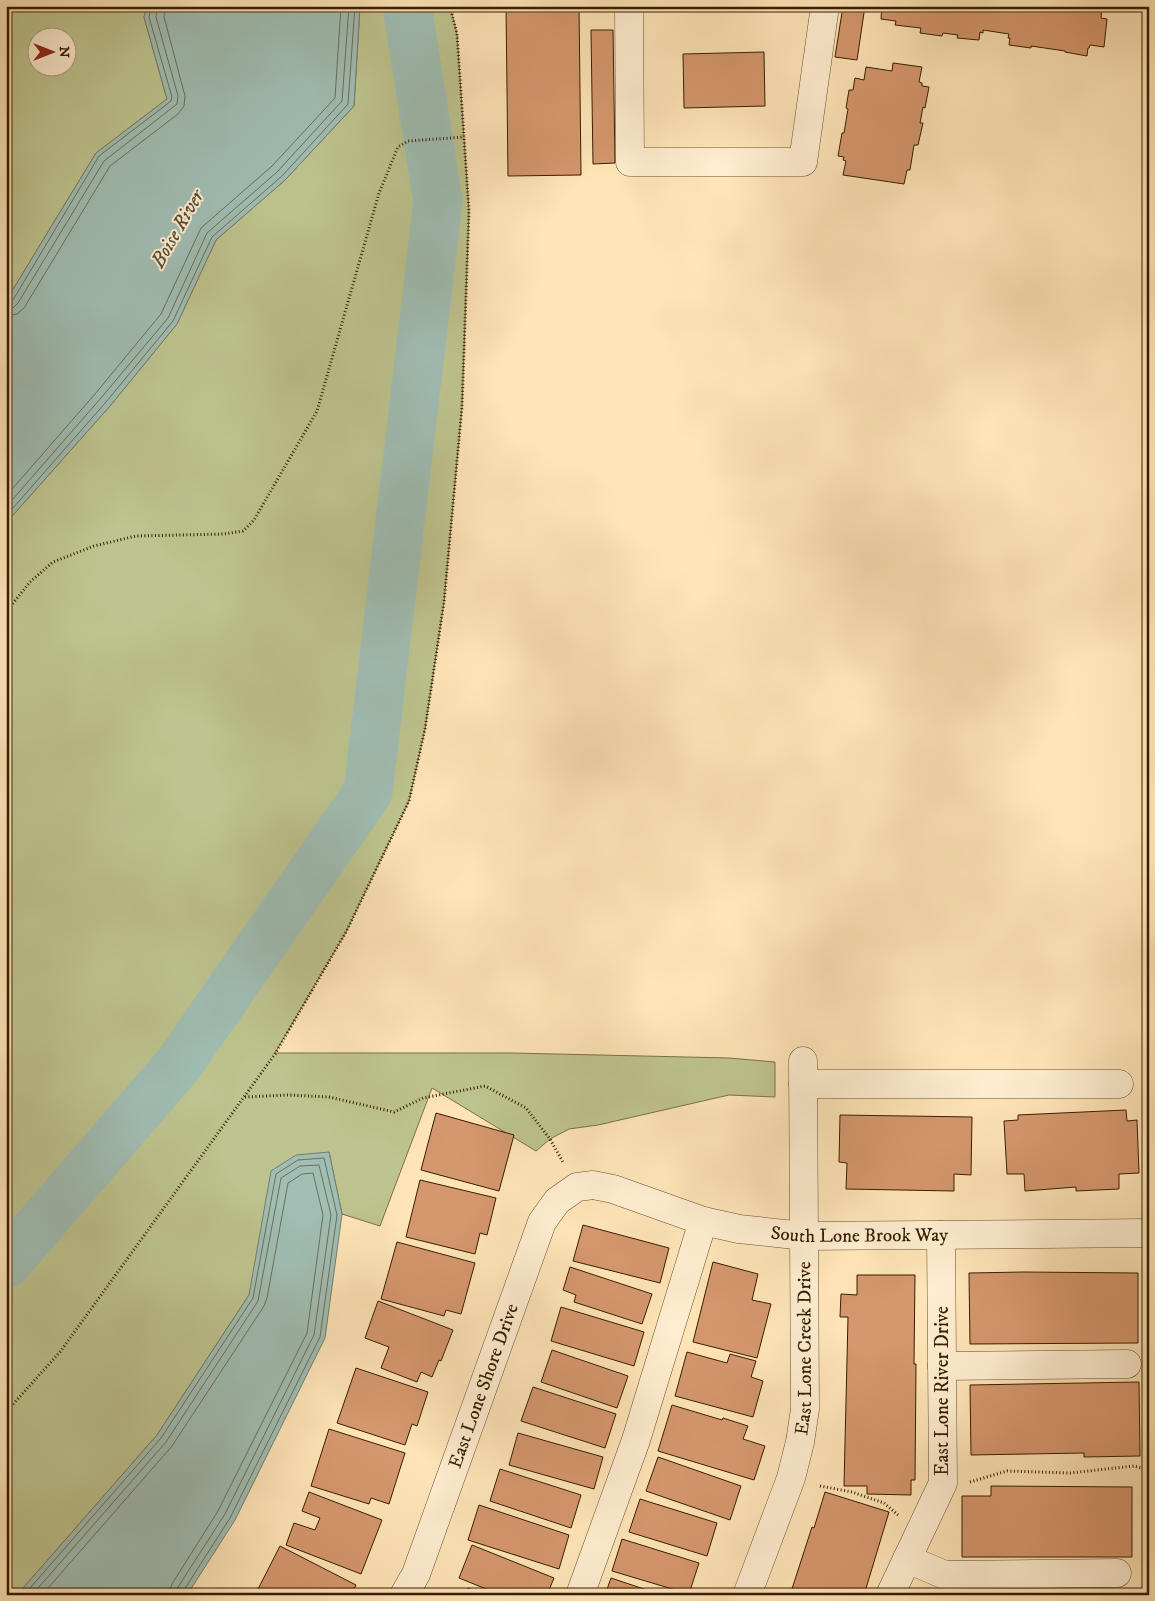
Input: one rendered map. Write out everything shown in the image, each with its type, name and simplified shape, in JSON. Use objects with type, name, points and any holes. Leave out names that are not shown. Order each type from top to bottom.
[{"type":"street","points":[[629,6],[630,162],[804,162],[825,6]]},
{"type":"street","name":"East Lone Creek Drive","points":[[747,1595],[791,1478],[800,1442],[805,1409],[803,1073],[1120,1084]]},
{"type":"street","name":"South Lone Brook Way","points":[[576,1187],[593,1185],[613,1189],[703,1221],[738,1229],[804,1236],[1149,1233]]},
{"type":"street","name":"East Lone Shore Drive","points":[[404,1595],[416,1574],[542,1222],[557,1201],[576,1187]]},
{"type":"street","points":[[580,1595],[636,1440],[703,1221]]},
{"type":"street","name":"East Lone River Drive","points":[[890,1595],[943,1483],[941,1235]]},
{"type":"street","points":[[942,1366],[1127,1364]]},
{"type":"street","points":[[907,1559],[945,1575],[1117,1573]]},
{"type":"path","points":[[6,47],[12,6]]},
{"type":"path","points":[[6,1412],[60,1352],[275,1054],[346,932],[409,801],[425,729],[444,602],[462,407],[469,211],[456,34],[450,6]]},
{"type":"path","points":[[6,612],[30,582],[53,562],[94,546],[136,536],[224,534],[243,531],[254,520],[317,411],[379,193],[398,147],[408,142],[464,137]]},
{"type":"path","points":[[244,1097],[288,1095],[328,1097],[394,1112],[422,1098],[485,1086],[526,1108],[550,1139],[576,1187]]},
{"type":"path","points":[[964,1482],[1007,1471],[1070,1473],[1134,1466],[1149,1470]]},
{"type":"path","points":[[820,1486],[852,1492],[884,1503],[905,1520]]},
{"type":"green space","points":[[6,6],[147,6],[144,17],[167,99],[96,153],[6,301]]},
{"type":"green space","points":[[360,6],[450,6],[457,34],[469,211],[462,407],[444,602],[425,729],[409,801],[346,932],[275,1053],[512,1053],[729,1058],[775,1062],[775,1097],[729,1095],[598,1125],[569,1129],[550,1139],[536,1151],[432,1088],[380,1226],[342,1214],[329,1152],[249,1295],[157,1435],[17,1595],[6,1595],[6,523],[110,406],[177,324],[216,240],[285,180],[354,106]]},
{"type":"water","name":"Boise River","points":[[147,6],[360,6],[354,106],[285,180],[216,240],[177,324],[110,406],[6,523],[6,301],[96,153],[167,99],[144,17]]},
{"type":"water","points":[[329,1152],[342,1214],[325,1338],[235,1520],[187,1595],[17,1595],[157,1435],[249,1295],[271,1171],[296,1155]]},
{"type":"building","points":[[506,6],[579,6],[581,175],[508,176]]},
{"type":"building","points":[[762,6],[762,7],[683,7]]},
{"type":"building","points":[[843,6],[865,6],[857,60],[835,57]]},
{"type":"building","points":[[882,6],[1102,6],[1101,18],[1107,19],[1104,47],[1090,45],[1087,56],[1031,46],[1031,48],[1009,45],[1009,34],[983,30],[983,33],[980,32],[979,40],[957,38],[958,35],[943,33],[942,36],[920,33],[921,28],[895,25],[896,21],[881,19]]},
{"type":"building","points":[[591,30],[613,30],[615,163],[593,164]]},
{"type":"building","points":[[764,52],[765,106],[684,108],[683,54]]},
{"type":"building","points":[[893,63],[922,67],[919,82],[922,83],[922,86],[929,87],[925,108],[923,107],[920,123],[923,123],[918,145],[914,145],[910,170],[907,170],[904,184],[843,175],[846,161],[843,160],[844,157],[838,156],[848,109],[846,108],[849,90],[853,90],[855,78],[864,80],[866,67],[892,71]]},
{"type":"building","points":[[1126,1110],[1127,1121],[1137,1120],[1139,1173],[1119,1174],[1119,1189],[1076,1191],[1076,1187],[1025,1191],[1024,1174],[1007,1174],[1004,1121],[1018,1120],[1018,1115]]},
{"type":"building","points":[[436,1113],[514,1135],[499,1191],[421,1170]]},
{"type":"building","points":[[840,1115],[972,1117],[971,1175],[954,1174],[954,1191],[846,1189],[847,1163],[839,1162]]},
{"type":"building","points":[[420,1180],[496,1198],[487,1235],[480,1233],[475,1254],[406,1237]]},
{"type":"building","points":[[583,1225],[669,1248],[660,1283],[573,1261]]},
{"type":"building","points":[[397,1242],[475,1263],[461,1314],[446,1310],[444,1316],[381,1299]]},
{"type":"building","points":[[713,1262],[758,1274],[752,1300],[771,1304],[757,1358],[693,1342]]},
{"type":"building","points":[[570,1267],[652,1294],[642,1324],[574,1302],[576,1295],[563,1290]]},
{"type":"building","points":[[969,1273],[1138,1273],[1138,1343],[970,1344]]},
{"type":"building","points":[[857,1275],[915,1275],[915,1480],[911,1480],[911,1495],[867,1494],[867,1486],[844,1486],[848,1317],[840,1317],[841,1294],[857,1295]]},
{"type":"building","points":[[378,1301],[453,1330],[441,1361],[439,1360],[432,1377],[421,1372],[417,1382],[381,1368],[389,1347],[365,1338]]},
{"type":"building","points":[[561,1307],[644,1332],[634,1366],[551,1341]]},
{"type":"building","points":[[552,1350],[628,1376],[617,1408],[541,1382]]},
{"type":"building","points":[[687,1352],[727,1363],[730,1354],[756,1361],[751,1377],[763,1381],[753,1417],[675,1396]]},
{"type":"building","points":[[356,1368],[428,1392],[417,1426],[412,1424],[405,1445],[337,1423]]},
{"type":"building","points":[[1139,1382],[1140,1456],[1084,1457],[1084,1453],[971,1455],[970,1385]]},
{"type":"building","points":[[533,1387],[616,1414],[605,1448],[521,1421]]},
{"type":"building","points":[[672,1405],[748,1426],[743,1439],[765,1446],[754,1480],[658,1451]]},
{"type":"building","points":[[329,1429],[405,1453],[389,1504],[371,1498],[369,1504],[311,1486]]},
{"type":"building","points":[[518,1433],[603,1457],[594,1489],[509,1465]]},
{"type":"building","points":[[658,1457],[741,1486],[730,1520],[646,1491]]},
{"type":"building","points":[[500,1469],[581,1495],[571,1528],[490,1501]]},
{"type":"building","points":[[991,1486],[1132,1487],[1132,1557],[962,1557],[962,1496],[991,1496]]},
{"type":"building","points":[[309,1492],[382,1520],[361,1574],[286,1545],[294,1523],[315,1530],[320,1518],[302,1511]]},
{"type":"building","points":[[825,1492],[889,1512],[864,1595],[790,1595]]},
{"type":"building","points":[[640,1499],[717,1523],[707,1556],[629,1532]]},
{"type":"building","points":[[479,1505],[569,1535],[559,1569],[468,1540]]},
{"type":"building","points":[[622,1539],[699,1563],[689,1594],[612,1571]]},
{"type":"building","points":[[472,1545],[554,1578],[547,1595],[501,1595],[459,1578]]},
{"type":"building","points":[[280,1546],[356,1585],[351,1595],[255,1595]]},
{"type":"building","points":[[611,1578],[662,1595],[605,1595]]},
{"type":"building","points":[[468,1588],[483,1595],[464,1595]]},
{"type":"building","points":[[935,1590],[1116,1594],[1116,1595],[935,1595]]},
{"type":"waterway","points":[[6,1264],[178,1065],[368,792],[438,201],[407,6]]}]
